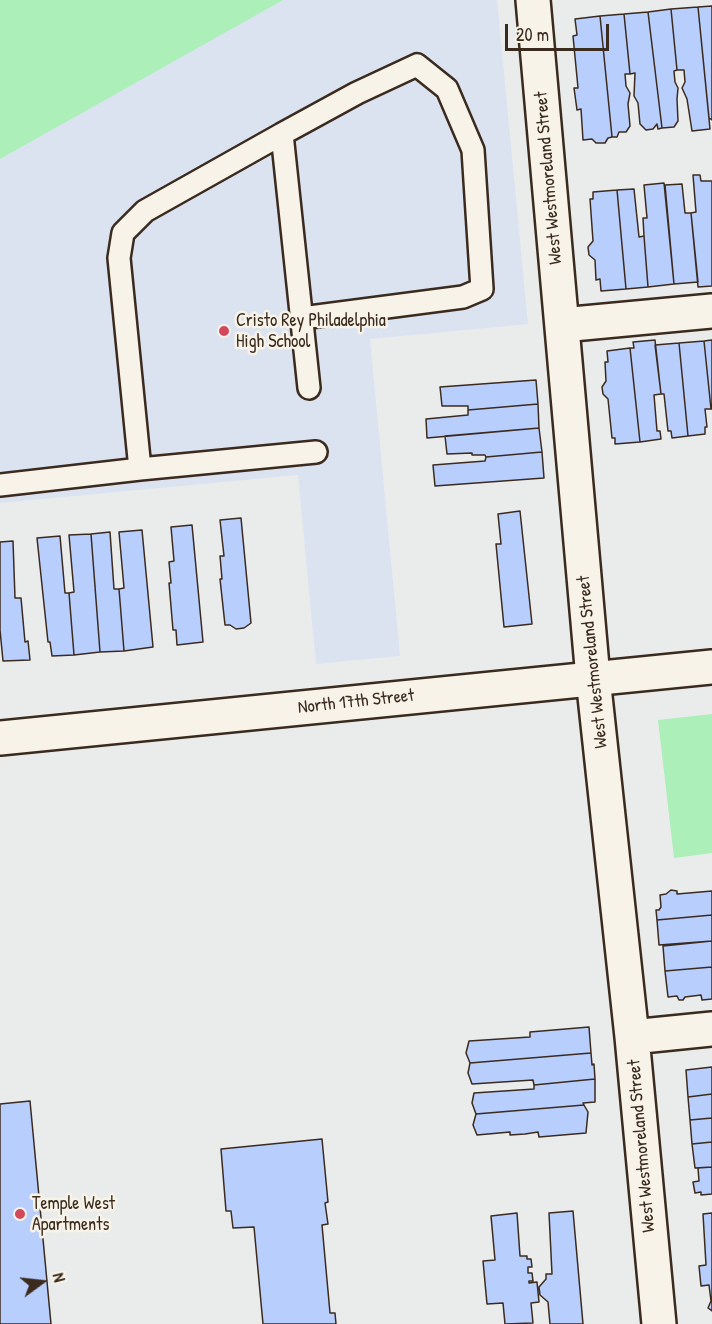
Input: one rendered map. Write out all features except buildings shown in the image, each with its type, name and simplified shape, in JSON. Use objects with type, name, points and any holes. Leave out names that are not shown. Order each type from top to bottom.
[{"type":"street","name":"West Westmoreland Street","points":[[533,0],[593,678],[632,1037],[659,1324]]},
{"type":"street","points":[[562,325],[712,311]]},
{"type":"street","name":"North 17th Street","points":[[0,738],[712,667]]},
{"type":"street","points":[[632,1037],[712,1029]]},
{"type":"lane","points":[[140,470],[119,258],[123,233],[145,211],[357,93],[417,64],[447,89],[473,150],[482,289],[464,297],[302,318]]},
{"type":"lane","points":[[282,134],[309,388]]},
{"type":"lane","points":[[0,485],[316,452]]},
{"type":"shaded area","name":"Cristo Rey Philadelphia High School","points":[[0,0],[497,0],[528,324],[370,339],[400,656],[316,664],[298,475],[0,503]]},
{"type":"green space","points":[[0,0],[283,0],[0,159]]},
{"type":"green space","points":[[712,714],[712,853],[674,858],[658,720]]},
{"type":"place","name":"Cristo Rey Philadelphia High School","points":[[224,331]]},
{"type":"place","name":"Temple West Apartments","points":[[20,1214]]}]
